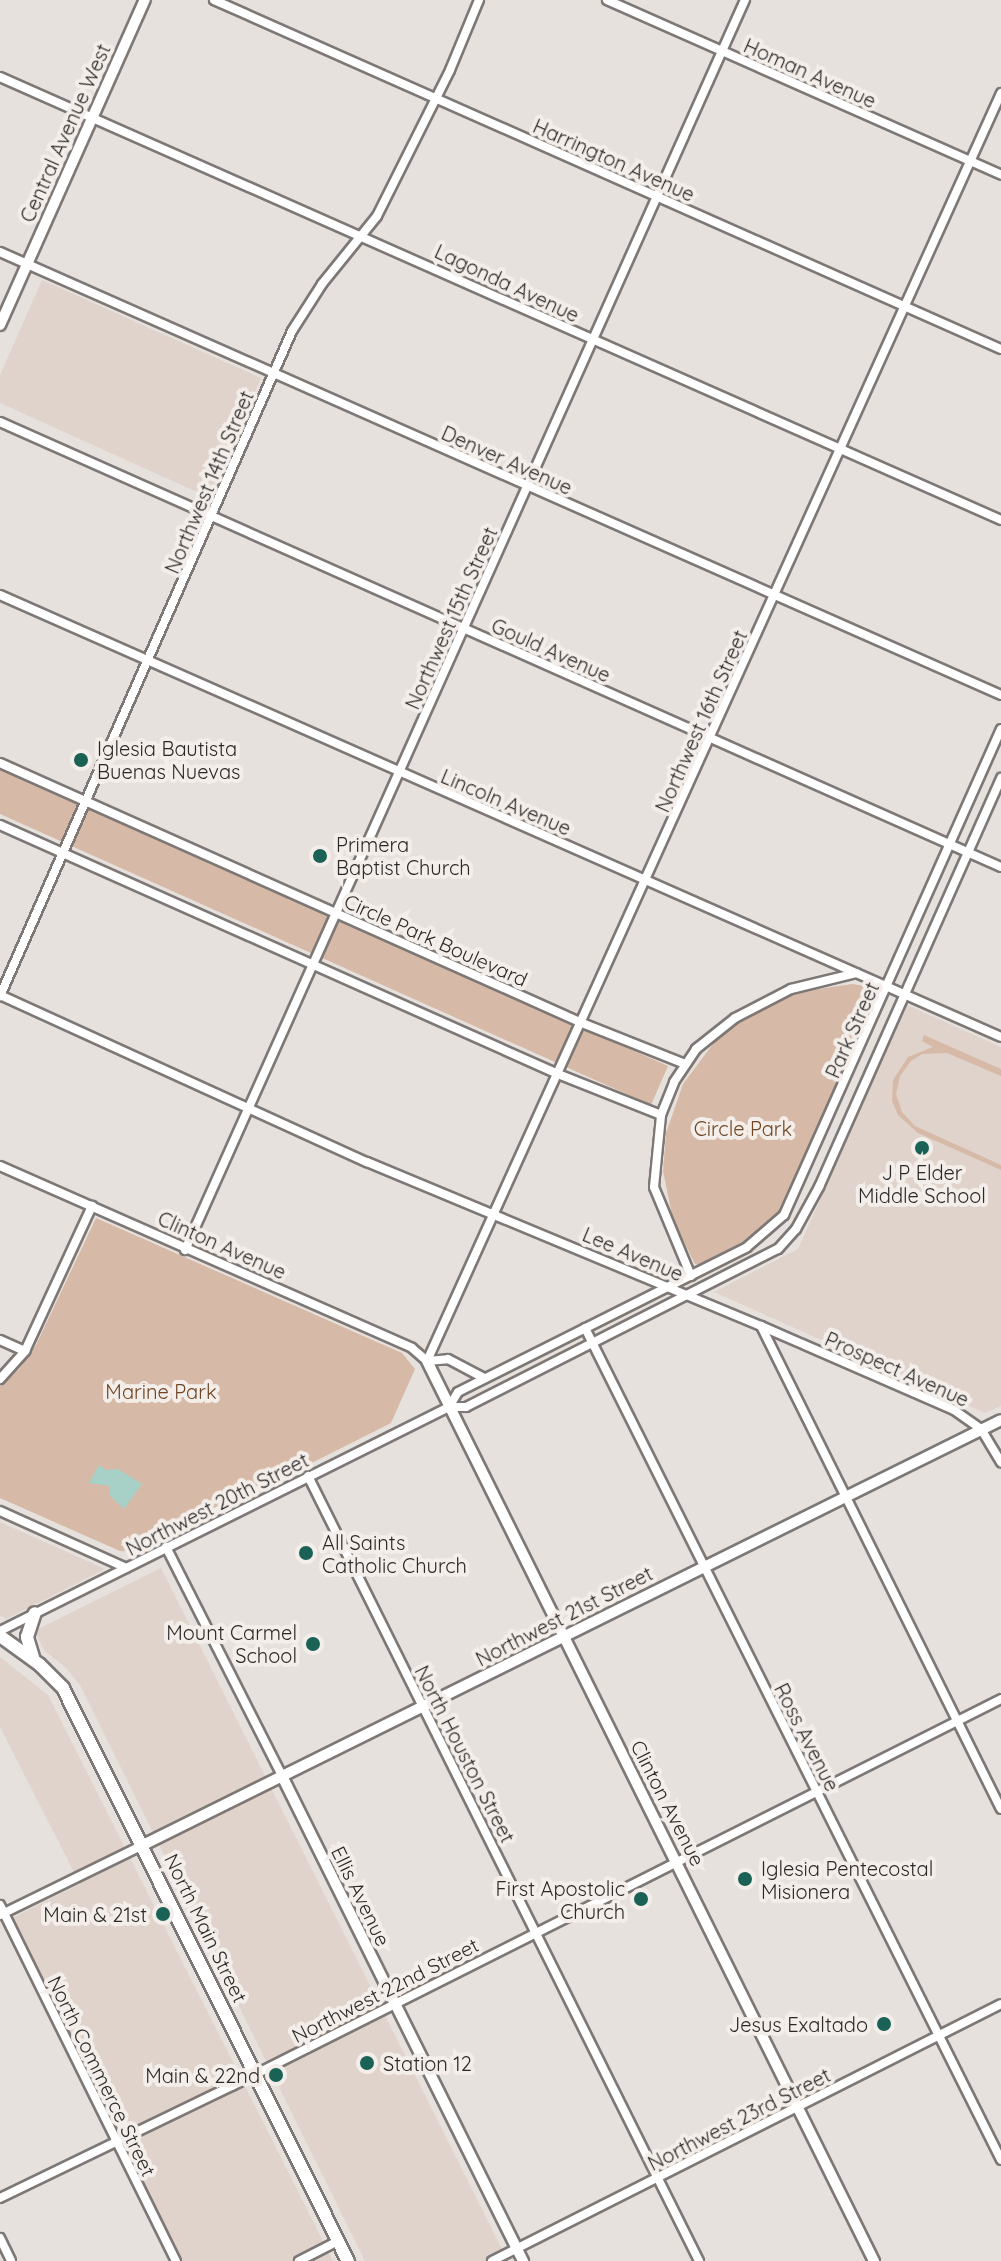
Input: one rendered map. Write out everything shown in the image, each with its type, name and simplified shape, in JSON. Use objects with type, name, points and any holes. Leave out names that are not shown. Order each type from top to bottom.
[{"type":"main road","points":[[34,1660],[27,1646],[35,1613]]},
{"type":"main road","name":"North Main Street","points":[[0,1634],[63,1688],[348,2261]]},
{"type":"street","name":"Central Avenue West","points":[[0,325],[145,0]]},
{"type":"street","name":"Harrington Avenue","points":[[214,0],[1001,349]]},
{"type":"street","name":"Northwest 14th Street","points":[[0,995],[292,331],[322,284],[377,216],[436,98],[479,0]]},
{"type":"street","name":"Northwest 15th Street","points":[[185,1250],[745,0]]},
{"type":"street","name":"Homan Avenue","points":[[612,1],[1001,175]]},
{"type":"street","name":"Lagonda Avenue","points":[[0,77],[363,235],[1001,520]]},
{"type":"street","name":"Northwest 16th Street","points":[[427,1361],[1001,93]]},
{"type":"street","name":"Denver Avenue","points":[[0,252],[1001,695]]},
{"type":"street","name":"Gould Avenue","points":[[0,422],[1001,867]]},
{"type":"street","name":"Lincoln Avenue","points":[[0,595],[1001,1037]]},
{"type":"street","name":"Park Street","points":[[666,1287],[747,1247],[784,1215],[889,986],[948,844],[1001,729]]},
{"type":"street","name":"Circle Park Boulevard","points":[[0,763],[582,1023],[685,1064]]},
{"type":"street","name":"Park Street","points":[[691,1295],[759,1261],[796,1229],[1001,778]]},
{"type":"street","points":[[0,825],[558,1074],[661,1115]]},
{"type":"street","points":[[691,1276],[654,1187],[661,1115],[685,1064],[710,1037],[762,1002],[804,985],[857,973]]},
{"type":"street","name":"Lee Avenue","points":[[0,995],[367,1162],[496,1213],[761,1326]]},
{"type":"street","name":"Clinton Avenue","points":[[0,1166],[412,1348],[427,1361],[874,2261]]},
{"type":"street","points":[[0,1379],[25,1351],[92,1206]]},
{"type":"street","name":"Northwest 20th Street","points":[[449,1407],[458,1392],[666,1287]]},
{"type":"street","name":"Northwest 20th Street","points":[[0,1634],[35,1613],[308,1476],[449,1407],[466,1407],[691,1295]]},
{"type":"street","points":[[761,1326],[1001,1809]]},
{"type":"street","name":"Prospect Avenue","points":[[761,1326],[954,1410],[981,1429],[1001,1462]]},
{"type":"street","name":"Ross Avenue","points":[[585,1328],[1001,2160]]},
{"type":"street","points":[[0,1340],[25,1351]]},
{"type":"street","name":"Clinton Avenue","points":[[427,1361],[448,1359],[484,1378]]},
{"type":"street","name":"Northwest 21st Street","points":[[143,1845],[1001,1420]]},
{"type":"street","name":"North Houston Street","points":[[308,1476],[699,2261]]},
{"type":"street","points":[[0,1511],[126,1568]]},
{"type":"street","name":"Ellis Avenue","points":[[166,1547],[523,2261]]},
{"type":"street","name":"Northwest 22nd Street","points":[[0,2198],[1001,1699]]},
{"type":"street","points":[[1,1911],[143,1845]]},
{"type":"street","name":"North Commerce Street","points":[[1,1911],[176,2261]]},
{"type":"street","name":"Northwest 23rd Street","points":[[492,2261],[1001,2004]]},
{"type":"street","points":[[0,2238],[11,2261]]},
{"type":"street","points":[[299,2261],[338,2241]]},
{"type":"shaded area","points":[[42,280],[261,378],[208,497],[0,403],[0,375]]},
{"type":"shaded area","name":"J P Elder Middle School","points":[[907,1005],[1001,1047],[1001,1406],[985,1413],[714,1292],[798,1249]]},
{"type":"shaded area","points":[[0,1522],[105,1569],[6,1619],[0,1615]]},
{"type":"shaded area","points":[[161,1568],[508,2261],[365,2261],[80,1685],[66,1668],[45,1651],[34,1631]]},
{"type":"shaded area","points":[[0,1657],[48,1695],[333,2261],[182,2261],[12,1918],[80,1884],[0,1727]]},
{"type":"green space","points":[[0,769],[668,1066],[651,1105],[0,814]]},
{"type":"green space","name":"Circle Park","points":[[852,984],[877,988],[881,992],[780,1214],[752,1240],[702,1265],[695,1264],[673,1220],[663,1171],[666,1133],[683,1084],[716,1040],[752,1012],[798,992]]},
{"type":"green space","points":[[924,1035],[1001,1069],[1001,1076],[947,1053],[922,1054],[911,1061],[900,1076],[896,1094],[902,1112],[915,1126],[1001,1165],[1001,1170],[918,1133],[898,1115],[892,1101],[893,1080],[908,1057],[933,1047],[922,1041]]},
{"type":"green space","name":"Marine Park","points":[[96,1218],[402,1353],[415,1369],[391,1423],[135,1552],[120,1551],[0,1498],[0,1386],[19,1369],[36,1345]]},
{"type":"water","points":[[99,1465],[106,1470],[118,1469],[142,1484],[124,1509],[109,1495],[110,1486],[89,1483]]},
{"type":"place","name":"Iglesia Bautista Buenas Nuevas","points":[[81,760]]},
{"type":"place","name":"Primera Baptist Church","points":[[320,856]]},
{"type":"place","name":"J P Elder Middle School","points":[[922,1148]]},
{"type":"place","name":"All Saints Catholic Church","points":[[306,1553]]},
{"type":"place","name":"Mount Carmel School","points":[[313,1644]]},
{"type":"place","name":"Iglesia Pentecostal Misionera","points":[[745,1879]]},
{"type":"place","name":"First Apostolic Church","points":[[641,1899]]},
{"type":"place","name":"Main & 21st","points":[[163,1914]]},
{"type":"place","name":"Jesus Exaltado","points":[[884,2024]]},
{"type":"place","name":"Station 12","points":[[367,2063]]},
{"type":"place","name":"Main & 22nd","points":[[276,2075]]}]
